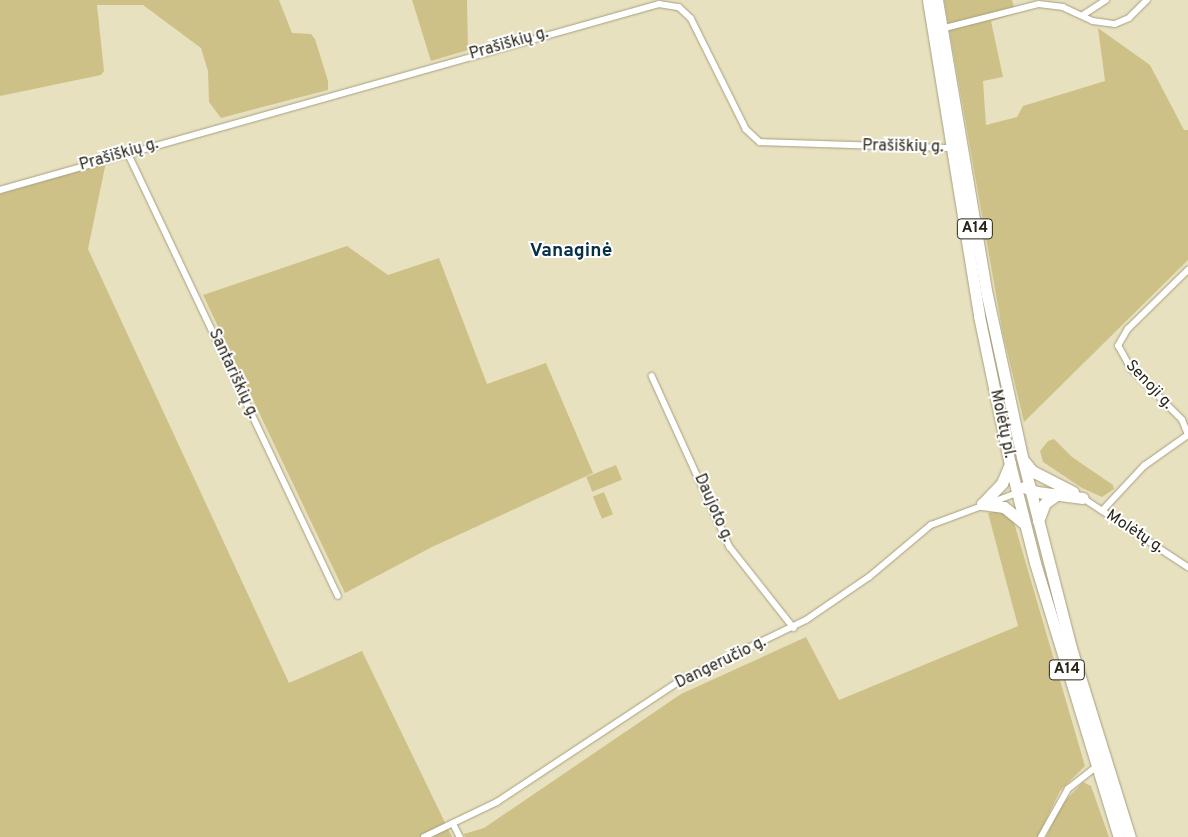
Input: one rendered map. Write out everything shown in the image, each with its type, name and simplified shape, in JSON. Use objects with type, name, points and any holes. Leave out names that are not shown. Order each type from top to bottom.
[{"type":"highway","name":"Molėtų pl.","points":[[928,0],[979,316],[1012,470],[1025,524],[1096,766],[1119,837]]},
{"type":"highway","name":"Molėtų pl.","points":[[937,0],[985,286],[1022,457],[1089,710],[1130,837]]},
{"type":"highway","points":[[1022,457],[1032,471],[1060,491]]},
{"type":"highway","points":[[982,504],[1012,470],[1030,489]]},
{"type":"highway","points":[[1019,497],[1030,489],[1060,491],[1083,498]]},
{"type":"highway","points":[[1038,521],[1045,504],[1060,491]]},
{"type":"highway","points":[[982,504],[1004,507],[1025,524]]},
{"type":"street","points":[[1083,15],[1106,0]]},
{"type":"street","points":[[942,29],[1039,4],[1063,7],[1104,24],[1115,24],[1129,18],[1147,0]]},
{"type":"street","name":"Prašiškių g.","points":[[0,190],[659,4],[680,7],[691,18],[746,129],[760,142],[952,148]]},
{"type":"street","name":"Santariškių g.","points":[[128,153],[338,596]]},
{"type":"street","name":"Senoji g.","points":[[1188,270],[1128,329],[1118,346],[1125,362],[1182,420],[1188,435]]},
{"type":"street","name":"Daujoto g.","points":[[652,376],[730,547],[794,628]]},
{"type":"street","points":[[1102,511],[1144,466],[1188,435]]},
{"type":"street","name":"Dangeručio g.","points":[[424,837],[453,824],[542,774],[680,681],[794,628],[862,582],[923,530],[982,504],[1019,497]]},
{"type":"street","name":"Molėtų g.","points":[[1083,498],[1188,567]]},
{"type":"street","points":[[1041,837],[1068,789],[1096,766]]},
{"type":"street","points":[[453,824],[460,837]]},
{"type":"shaded area","points":[[0,0],[279,0],[292,33],[311,34],[315,39],[328,81],[328,90],[221,118],[209,102],[208,71],[201,48],[143,5],[97,5],[104,71],[101,75],[0,96]]},
{"type":"shaded area","points":[[412,0],[467,0],[468,50],[431,61]]},
{"type":"shaded area","points":[[944,0],[1012,0],[1016,13],[991,21],[1003,77],[983,81],[986,125],[1017,117],[1023,106],[1105,81],[1098,28],[1150,65],[1184,130],[1188,130],[1188,260],[1024,422],[1003,334]]},
{"type":"shaded area","points":[[106,162],[88,249],[289,683],[362,651],[452,837],[0,837],[0,194]]},
{"type":"shaded area","points":[[347,246],[388,275],[439,258],[487,384],[546,363],[593,473],[432,547],[345,593],[203,295]]},
{"type":"shaded area","points":[[1054,439],[1072,457],[1113,485],[1114,489],[1102,497],[1082,488],[1043,462],[1040,451],[1048,441]]},
{"type":"shaded area","points":[[616,465],[622,480],[592,492],[586,477]]},
{"type":"shaded area","points":[[604,492],[613,514],[602,519],[593,496]]},
{"type":"shaded area","points":[[1000,511],[1013,519],[1085,766],[1060,791],[1038,837],[465,837],[464,834],[484,828],[681,694],[806,637],[839,700],[1018,626],[988,513]]},
{"type":"shaded area","points":[[1083,782],[1091,786],[1109,837],[1046,837],[1060,806]]},
{"type":"district","name":"Vanaginė","points":[[571,252]]}]
